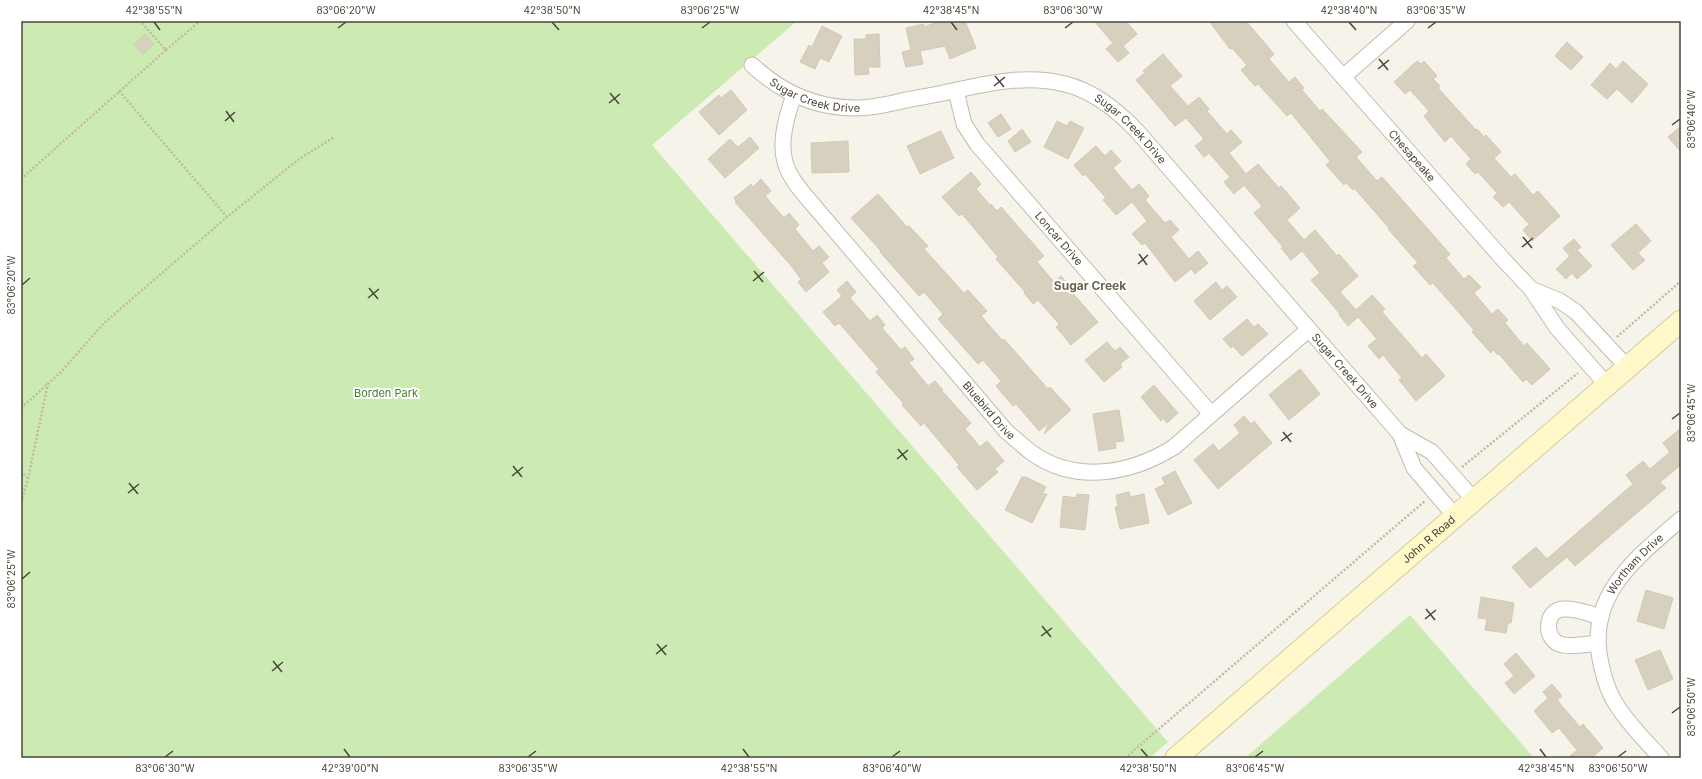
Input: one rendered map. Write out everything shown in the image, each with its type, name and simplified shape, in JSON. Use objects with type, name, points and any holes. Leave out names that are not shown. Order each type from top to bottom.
[{"type":"main road","name":"John R Road","points":[[1176,758],[1681,321]]},
{"type":"street","name":"Chesapeake","points":[[1294,21],[1531,289],[1557,328],[1607,385]]},
{"type":"street","points":[[1343,77],[1407,21]]},
{"type":"street","name":"Sugar Creek Drive","points":[[752,65],[771,81],[794,95],[822,104],[856,108],[872,107],[1002,81],[1045,80],[1080,89],[1112,107],[1138,131],[1400,434],[1414,468],[1455,516]]},
{"type":"street","name":"Loncar Drive","points":[[956,91],[964,124],[977,144],[1211,414]]},
{"type":"street","name":"Bluebird Drive","points":[[794,95],[788,113],[784,145],[785,162],[794,180],[820,213],[1001,425],[1029,450],[1049,462],[1070,469],[1096,472],[1124,470],[1158,457],[1174,446],[1309,329]]},
{"type":"street","name":"Chesapeake","points":[[1531,289],[1560,300],[1576,312],[1627,367]]},
{"type":"street","name":"Sugar Creek Drive","points":[[1400,434],[1432,452],[1474,500]]},
{"type":"street","name":"Wortham Drive","points":[[1661,758],[1616,704],[1608,689],[1603,674],[1597,643],[1601,617],[1608,597],[1620,576],[1643,552],[1681,519]]},
{"type":"street","points":[[1597,643],[1563,645],[1555,642],[1549,634],[1549,619],[1559,610],[1565,608],[1601,617]]},
{"type":"path","points":[[140,21],[166,50]]},
{"type":"path","points":[[21,178],[119,90],[200,21]]},
{"type":"path","points":[[119,90],[227,216]]},
{"type":"path","points":[[21,408],[61,372],[104,323],[227,216],[298,160],[334,137]]},
{"type":"path","points":[[1608,347],[1621,332],[1681,281]]},
{"type":"path","points":[[1454,476],[1467,462],[1589,364]]},
{"type":"path","points":[[21,502],[28,479],[48,383]]},
{"type":"path","points":[[21,471],[28,479]]},
{"type":"path","points":[[1125,758],[1435,492]]},
{"type":"green space","name":"Borden Park","points":[[21,21],[797,21],[652,145],[1168,742],[1150,758],[21,758]]},
{"type":"green space","points":[[1410,615],[1534,758],[1245,758]]},
{"type":"building","points":[[940,21],[965,21],[976,48],[950,59],[945,46],[920,51],[923,64],[906,67],[902,52],[911,50],[906,28],[924,24],[924,27]]},
{"type":"building","points":[[1094,21],[1126,21],[1137,34],[1123,46],[1129,53],[1118,62],[1106,49],[1113,43]]},
{"type":"building","points":[[1209,21],[1246,21],[1274,54],[1269,59],[1289,82],[1295,77],[1304,88],[1302,90],[1320,111],[1322,109],[1362,152],[1356,157],[1377,181],[1382,177],[1450,254],[1446,258],[1464,279],[1469,275],[1481,287],[1474,293],[1492,314],[1498,309],[1508,320],[1505,323],[1524,346],[1527,343],[1550,369],[1532,385],[1526,379],[1523,382],[1499,354],[1498,355],[1493,350],[1491,353],[1472,332],[1474,330],[1433,283],[1430,285],[1413,266],[1418,263],[1354,188],[1353,190],[1346,183],[1344,185],[1326,165],[1330,161],[1291,113],[1287,116],[1258,84],[1255,86],[1241,70],[1247,65],[1232,48],[1230,49]]},
{"type":"building","points":[[822,26],[842,36],[829,62],[820,58],[815,69],[800,62],[809,45],[812,47]]},
{"type":"building","points":[[145,34],[154,44],[143,54],[134,45]]},
{"type":"building","points":[[879,34],[880,67],[868,67],[869,74],[855,75],[854,39],[866,39],[866,35]]},
{"type":"building","points":[[1567,42],[1583,57],[1571,70],[1555,56]]},
{"type":"building","points":[[1163,54],[1182,76],[1170,86],[1188,106],[1199,97],[1209,109],[1207,111],[1227,134],[1231,130],[1242,142],[1229,153],[1246,174],[1258,164],[1279,188],[1281,186],[1300,208],[1287,220],[1304,240],[1315,230],[1337,256],[1339,254],[1358,276],[1340,292],[1356,310],[1372,295],[1385,309],[1382,312],[1422,358],[1426,354],[1445,376],[1416,401],[1399,380],[1402,378],[1383,355],[1379,359],[1368,346],[1377,339],[1358,317],[1348,326],[1339,315],[1340,314],[1311,280],[1320,273],[1302,251],[1291,260],[1281,248],[1283,247],[1254,213],[1262,206],[1244,185],[1234,194],[1224,182],[1230,177],[1209,153],[1204,157],[1195,146],[1204,139],[1186,118],[1175,126],[1136,80],[1145,73],[1143,71]]},
{"type":"building","points":[[1417,61],[1421,64],[1424,61],[1437,76],[1433,79],[1440,86],[1438,88],[1476,130],[1477,129],[1484,137],[1486,135],[1501,152],[1494,158],[1511,177],[1515,174],[1533,195],[1538,191],[1560,216],[1532,241],[1523,230],[1529,224],[1509,202],[1503,207],[1493,197],[1497,193],[1478,172],[1475,174],[1466,164],[1471,159],[1451,136],[1445,142],[1424,116],[1429,111],[1410,90],[1405,94],[1394,82]]},
{"type":"building","points":[[1623,61],[1648,84],[1632,103],[1617,89],[1607,99],[1591,85],[1610,63],[1616,69]]},
{"type":"building","points":[[731,90],[747,110],[719,135],[699,112],[719,95],[721,98]]},
{"type":"building","points":[[1001,114],[1011,129],[998,137],[988,123]]},
{"type":"building","points":[[1057,121],[1067,126],[1070,121],[1084,128],[1068,159],[1044,147]]},
{"type":"building","points":[[1681,126],[1681,152],[1668,137]]},
{"type":"building","points":[[1022,129],[1031,142],[1015,152],[1008,141]]},
{"type":"building","points":[[941,131],[954,158],[920,174],[907,146]]},
{"type":"building","points":[[750,137],[759,148],[725,178],[708,159],[730,139],[738,147]]},
{"type":"building","points":[[848,141],[849,172],[812,173],[811,143]]},
{"type":"building","points":[[1096,146],[1105,156],[1111,150],[1121,161],[1113,168],[1132,190],[1139,184],[1149,196],[1145,200],[1165,223],[1170,220],[1179,230],[1171,237],[1189,259],[1198,251],[1208,263],[1195,274],[1191,269],[1175,282],[1145,243],[1142,245],[1132,234],[1147,221],[1132,202],[1116,215],[1103,200],[1106,198],[1085,174],[1083,176],[1074,165]]},
{"type":"building","points":[[971,172],[981,184],[976,189],[997,211],[1001,207],[1044,256],[1037,262],[1054,282],[1061,276],[1071,288],[1069,289],[1098,322],[1071,345],[1056,327],[1059,324],[1038,300],[1033,304],[1024,293],[1025,292],[996,259],[998,257],[962,214],[959,216],[942,197]]},
{"type":"building","points":[[761,179],[771,191],[765,196],[784,218],[789,213],[799,225],[795,229],[813,251],[819,246],[829,257],[822,263],[829,272],[806,292],[798,282],[801,279],[793,268],[735,202],[736,201],[734,198],[751,184],[753,187]]},
{"type":"building","points":[[878,194],[907,227],[909,226],[928,246],[924,249],[964,293],[968,290],[987,311],[981,316],[1002,340],[1004,339],[1048,389],[1050,387],[1071,410],[1044,434],[1049,423],[1039,431],[1016,404],[1013,406],[996,386],[1001,381],[983,360],[978,364],[938,319],[943,314],[924,292],[919,296],[851,218]]},
{"type":"building","points":[[1636,224],[1651,241],[1638,253],[1645,260],[1633,270],[1611,245]]},
{"type":"building","points":[[1574,239],[1581,247],[1577,250],[1592,266],[1577,279],[1572,273],[1566,279],[1556,269],[1570,256],[1563,248]]},
{"type":"building","points":[[847,281],[856,292],[850,298],[870,321],[877,315],[885,325],[882,328],[901,350],[905,347],[914,359],[909,363],[928,386],[935,381],[971,423],[965,429],[980,447],[987,441],[1004,461],[995,469],[998,472],[977,490],[957,467],[959,465],[924,423],[921,426],[902,405],[904,404],[876,372],[879,369],[839,323],[835,326],[823,312],[842,296],[837,290]]},
{"type":"building","points":[[1216,282],[1222,290],[1227,286],[1237,297],[1210,320],[1194,301]]},
{"type":"building","points":[[1247,319],[1254,327],[1258,324],[1268,334],[1242,356],[1233,346],[1231,348],[1223,339]]},
{"type":"building","points":[[1107,342],[1115,351],[1120,347],[1129,357],[1120,364],[1122,367],[1104,382],[1085,360]]},
{"type":"building","points":[[1300,369],[1320,394],[1289,420],[1269,395]]},
{"type":"building","points":[[1154,385],[1178,413],[1167,423],[1163,418],[1161,421],[1141,397]]},
{"type":"building","points":[[1119,410],[1124,441],[1115,442],[1116,448],[1099,451],[1093,414]]},
{"type":"building","points":[[1244,416],[1251,424],[1254,421],[1272,443],[1218,489],[1194,460],[1213,444],[1219,451],[1240,433],[1234,425]]},
{"type":"building","points":[[1681,428],[1681,465],[1660,482],[1666,488],[1575,566],[1567,557],[1530,588],[1512,567],[1536,547],[1547,559],[1633,484],[1626,475],[1643,461],[1650,469],[1670,452],[1663,443]]},
{"type":"building","points":[[1175,471],[1192,503],[1168,515],[1155,489],[1165,484],[1162,478]]},
{"type":"building","points":[[1022,477],[1026,477],[1046,487],[1042,494],[1047,494],[1032,523],[1005,510]]},
{"type":"building","points":[[1129,492],[1130,497],[1144,494],[1149,523],[1120,529],[1115,507],[1118,506],[1116,495]]},
{"type":"building","points":[[1077,494],[1089,495],[1085,530],[1060,527],[1063,496],[1076,498]]},
{"type":"building","points":[[1646,590],[1673,598],[1664,629],[1637,621]]},
{"type":"building","points":[[1481,597],[1514,603],[1511,623],[1508,623],[1506,633],[1485,630],[1487,619],[1478,618]]},
{"type":"building","points":[[1660,650],[1673,679],[1648,690],[1635,660]]},
{"type":"building","points":[[1516,653],[1535,676],[1514,694],[1505,683],[1514,676],[1504,664]]},
{"type":"building","points":[[1552,684],[1562,696],[1557,700],[1580,727],[1583,724],[1603,748],[1591,758],[1568,758],[1577,750],[1559,728],[1552,733],[1534,711],[1548,698],[1543,692]]},
{"type":"district","name":"Sugar Creek","points":[[1090,286]]}]
